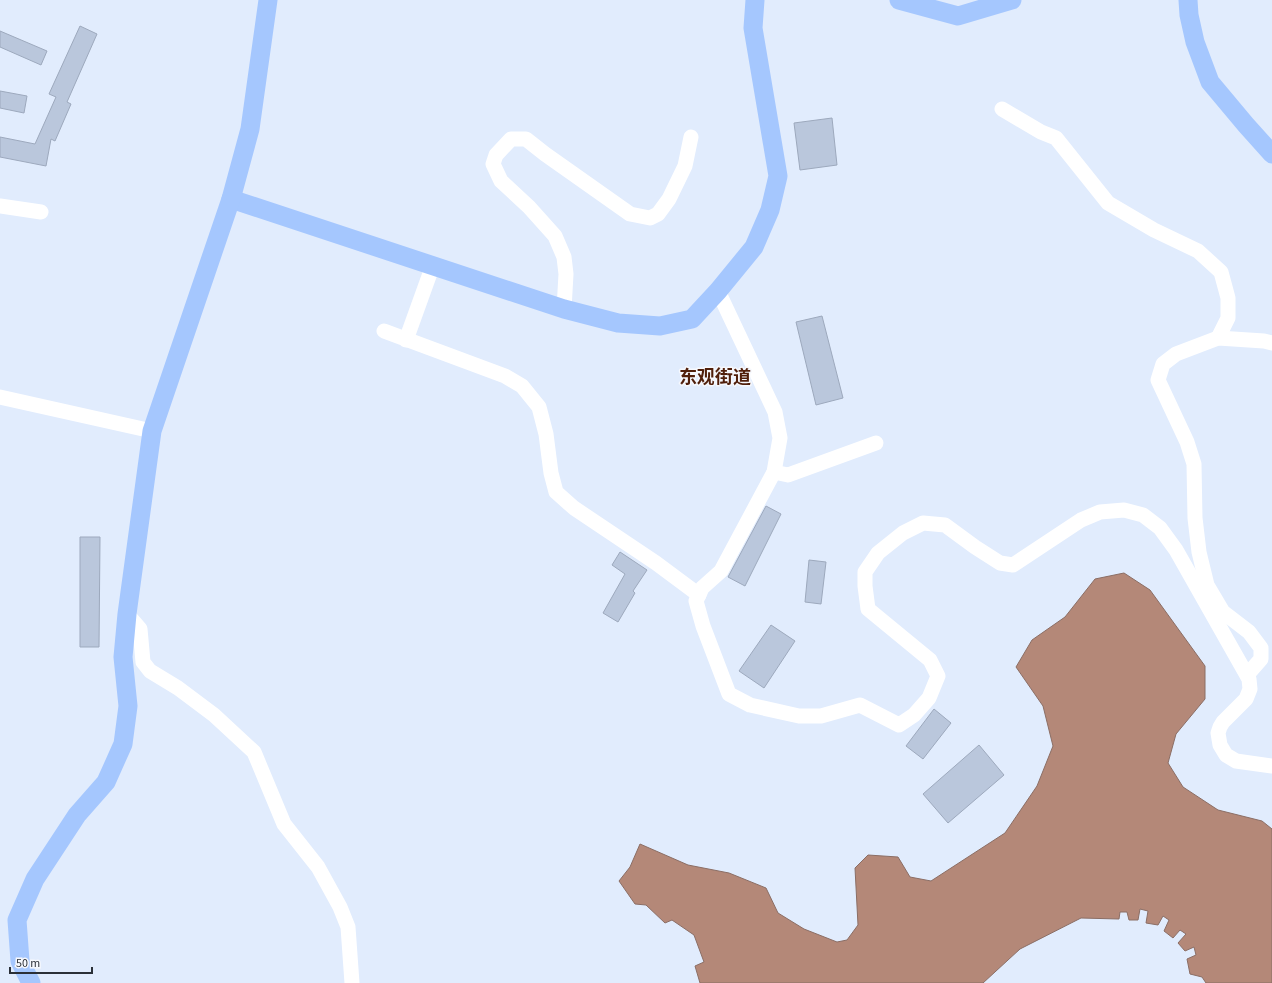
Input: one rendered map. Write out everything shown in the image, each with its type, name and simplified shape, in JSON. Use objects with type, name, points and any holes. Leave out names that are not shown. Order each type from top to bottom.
[{"type":"main road","points":[[31,983],[20,961],[16,920],[35,879],[77,815],[106,782],[123,744],[128,706],[124,658],[127,614],[152,431],[231,198],[250,129],[268,0]]},
{"type":"main road","points":[[231,198],[564,309],[618,323],[660,326],[692,319],[718,291],[754,247],[770,210],[778,176],[753,28],[756,0]]},
{"type":"main road","points":[[899,0],[958,16],[1012,0]]},
{"type":"main road","points":[[1188,0],[1189,15],[1195,42],[1210,82],[1272,154]]},
{"type":"street","points":[[1002,109],[1041,132],[1056,138],[1108,203],[1154,230],[1198,251],[1221,272],[1228,298],[1228,318],[1218,338]]},
{"type":"street","points":[[564,309],[566,274],[564,257],[555,236],[529,207],[501,182],[493,164],[496,155],[511,139],[526,139],[630,214],[650,218],[658,214],[669,199],[685,166],[690,137]]},
{"type":"street","points":[[0,206],[41,212]]},
{"type":"street","points":[[406,340],[433,265]]},
{"type":"street","points":[[718,291],[775,412],[780,438],[774,472],[721,571],[702,588],[696,601],[703,626],[729,694],[750,705],[799,716],[821,716],[860,705],[899,725],[914,715],[929,698],[938,676],[930,660],[868,609],[865,572],[878,553],[903,533],[923,523],[945,524],[975,548],[1000,562],[1013,565],[1081,520],[1100,512],[1124,510],[1143,516],[1160,528],[1176,550],[1247,675],[1250,684],[1249,694],[1243,703],[1223,722],[1218,733],[1220,745],[1226,755],[1236,761],[1272,766]]},
{"type":"street","points":[[384,331],[505,376],[522,386],[539,407],[546,434],[551,473],[556,492],[574,508],[656,563],[699,595]]},
{"type":"street","points":[[1247,675],[1261,659],[1261,648],[1249,632],[1223,612],[1207,585],[1199,552],[1195,518],[1194,464],[1187,442],[1158,380],[1163,364],[1176,354],[1218,338],[1264,341],[1272,343]]},
{"type":"street","points":[[0,397],[152,431]]},
{"type":"street","points":[[774,472],[788,475],[876,443]]},
{"type":"street","points":[[127,614],[140,629],[143,662],[150,671],[178,688],[214,715],[254,752],[284,824],[318,867],[340,907],[348,927],[352,983]]},
{"type":"shaded area","points":[[1124,573],[1150,590],[1205,666],[1205,699],[1176,734],[1168,763],[1183,787],[1218,810],[1262,821],[1272,829],[1272,983],[1206,983],[1202,977],[1190,974],[1187,959],[1196,955],[1194,947],[1185,951],[1178,943],[1186,934],[1180,930],[1173,938],[1164,931],[1169,920],[1163,916],[1158,925],[1146,923],[1148,911],[1140,909],[1138,920],[1129,920],[1127,912],[1120,912],[1119,919],[1081,918],[1020,949],[983,983],[700,983],[695,966],[704,962],[694,935],[672,920],[665,923],[646,905],[635,904],[619,881],[630,867],[640,844],[688,865],[729,873],[766,888],[778,913],[804,929],[837,942],[847,940],[858,925],[855,868],[868,855],[898,857],[910,877],[931,881],[1005,833],[1037,786],[1053,746],[1043,706],[1016,667],[1032,640],[1065,617],[1095,579]]},
{"type":"building","points":[[80,26],[97,34],[67,102],[71,104],[55,141],[51,139],[46,166],[0,157],[0,137],[35,144],[56,97],[49,94]]},
{"type":"building","points":[[0,31],[47,51],[41,65],[0,47]]},
{"type":"building","points":[[0,91],[27,96],[24,113],[0,108]]},
{"type":"building","points":[[832,118],[837,165],[800,170],[794,123]]},
{"type":"building","points":[[822,316],[843,398],[816,405],[796,322]]},
{"type":"building","points":[[766,506],[781,514],[745,586],[728,577]]},
{"type":"building","points":[[80,537],[100,537],[99,647],[80,647]]},
{"type":"building","points":[[620,552],[647,570],[633,591],[635,593],[618,622],[603,613],[625,574],[612,565]]},
{"type":"building","points":[[809,560],[826,562],[821,604],[805,602]]},
{"type":"building","points":[[771,625],[795,641],[764,688],[739,671]]},
{"type":"building","points":[[934,709],[951,723],[923,759],[906,746]]},
{"type":"building","points":[[979,745],[1004,775],[948,823],[923,794]]},
{"type":"district","name":"东观街道","points":[[715,377]]}]
